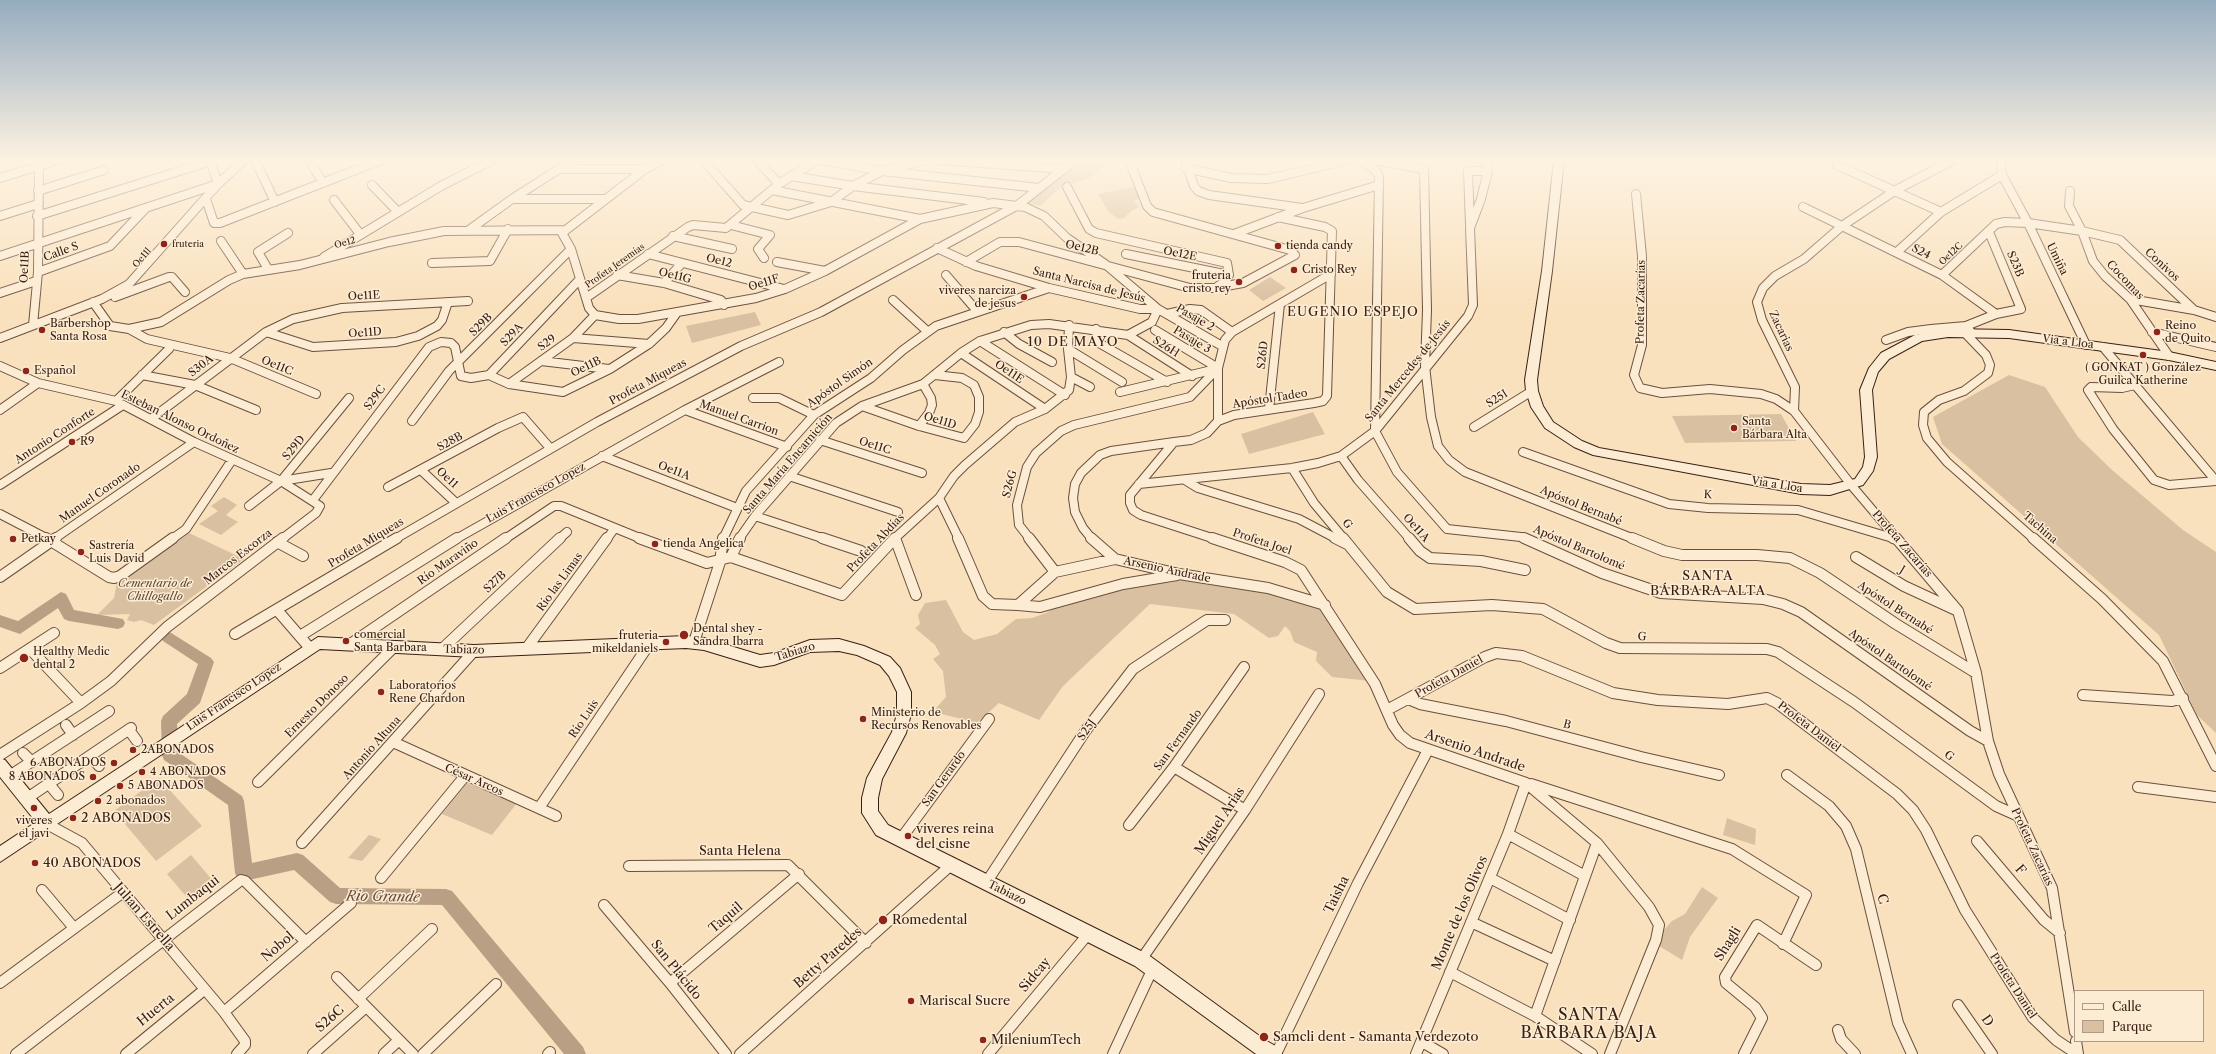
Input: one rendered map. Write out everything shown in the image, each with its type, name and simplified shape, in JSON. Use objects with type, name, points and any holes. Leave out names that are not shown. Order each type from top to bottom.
[{"type":"street","points":[[0,216],[22,209]]},
{"type":"street","name":"Oe11B","points":[[34,325],[40,217],[37,216],[38,209]]},
{"type":"street","points":[[37,216],[59,209]]},
{"type":"street","points":[[0,256],[142,209]]},
{"type":"street","name":"Calle S","points":[[38,272],[110,246],[145,209]]},
{"type":"street","name":"Oe11l","points":[[94,304],[135,279],[197,209]]},
{"type":"street","points":[[209,209],[214,223],[220,223],[256,209]]},
{"type":"street","points":[[341,209],[360,234]]},
{"type":"street","points":[[94,304],[110,326],[129,329],[161,322],[229,280],[243,274],[320,260],[360,234],[403,209]]},
{"type":"street","points":[[469,230],[498,209]]},
{"type":"street","points":[[593,209],[562,234],[571,249],[589,308],[595,315]]},
{"type":"street","points":[[731,225],[750,209]]},
{"type":"street","points":[[757,209],[788,215],[808,209]]},
{"type":"street","points":[[869,209],[920,219]]},
{"type":"street","name":"Oe11F","points":[[595,315],[619,319],[638,319],[676,314],[724,305],[785,289],[825,271],[920,219],[965,209]]},
{"type":"street","name":"Profeta Miqueas","points":[[235,634],[550,448],[741,346],[821,312],[1010,209]]},
{"type":"street","name":"Oe11F","points":[[1028,209],[1044,216],[1066,238],[1105,264]]},
{"type":"street","points":[[1079,209],[1089,228],[1096,233],[1221,260],[1229,266],[1229,275],[1225,282],[1215,288]]},
{"type":"street","points":[[1149,209],[1170,217],[1234,234],[1300,209]]},
{"type":"street","name":"Apóstol Bartolomé","points":[[1379,209],[1375,431],[1397,472],[1447,530],[1521,537],[1602,573],[1661,593],[1763,599],[1783,604],[1801,612],[1970,731],[1988,741]]},
{"type":"street","name":"Apóstol Bernabé","points":[[1425,209],[1424,266],[1427,310],[1425,366],[1430,418],[1438,446],[1449,460],[1465,472],[1664,552],[1682,555],[1757,555],[1790,558],[1820,572],[1896,624],[1976,673]]},
{"type":"street","points":[[1469,209],[1470,228]]},
{"type":"street","name":"Santa Mercedes de Jesús","points":[[1139,484],[1292,468],[1340,456],[1375,431],[1425,366],[1468,316],[1473,305],[1470,228],[1477,209]]},
{"type":"street","name":"Via a Lloa","points":[[1554,209],[1547,271],[1531,380],[1532,391],[1537,407],[1549,425],[1578,444],[1596,452],[1801,489],[1830,490],[1852,486],[1863,478],[1870,463],[1866,390],[1878,363],[1885,356],[1919,338],[1937,334],[1967,330],[2009,334],[2169,356],[2216,366]]},
{"type":"street","name":"Profeta Zacarías","points":[[1637,209],[1642,256],[1642,346],[1634,375],[1640,388],[1651,392],[1662,393],[1710,389],[1761,394],[1776,399],[1794,411],[1852,486],[1958,611],[1976,673],[1988,741],[1999,774],[2016,816],[2052,888],[2074,1025]]},
{"type":"street","name":"S24","points":[[1807,209],[1942,275],[1996,314]]},
{"type":"street","points":[[1842,226],[1867,209]]},
{"type":"street","points":[[1935,209],[1941,212]]},
{"type":"street","points":[[1897,252],[1946,209]]},
{"type":"street","name":"Umiña","points":[[2021,209],[2086,345]]},
{"type":"street","name":"Cocomas","points":[[2071,209],[2082,231],[2093,261],[2098,268],[2130,299],[2169,356]]},
{"type":"street","name":"Apóstol Tadeo","points":[[1174,442],[1191,440],[1207,433],[1218,421],[1234,415],[1319,402],[1327,396],[1332,234],[1329,229],[1278,217]]},
{"type":"street","name":"Oe12C","points":[[1942,275],[1999,222],[2028,223],[2114,237]]},
{"type":"street","name":"Profeta Jeremías","points":[[586,298],[673,236],[693,225],[720,229],[731,225]]},
{"type":"street","points":[[731,225],[770,235],[758,249],[764,258]]},
{"type":"street","name":"Zacarias","points":[[1794,411],[1796,396],[1794,387],[1762,320],[1757,302],[1762,288],[1775,276],[1804,259],[1842,226]]},
{"type":"street","points":[[432,263],[490,262],[508,229]]},
{"type":"street","name":"Oe12","points":[[320,260],[406,238],[444,231],[508,229],[566,230]]},
{"type":"street","name":"S23B","points":[[1989,232],[2021,306],[2021,309],[1996,314]]},
{"type":"street","points":[[268,269],[258,252],[288,233]]},
{"type":"street","name":"Santa Narcisa de Jesús","points":[[1105,264],[1190,288],[1215,288],[1243,283],[1295,255],[1290,250],[1234,234]]},
{"type":"street","points":[[673,236],[732,249]]},
{"type":"street","name":"Conivos","points":[[2114,237],[2126,245],[2156,276],[2194,310]]},
{"type":"street","points":[[221,241],[224,248],[243,274]]},
{"type":"street","name":"Oe12B","points":[[966,262],[1000,242],[1013,241],[1105,264]]},
{"type":"street","name":"Santa Narcisa de Jesús","points":[[937,248],[966,262],[1048,288],[1140,309],[1158,309]]},
{"type":"street","name":"S29B","points":[[412,421],[458,363],[571,249]]},
{"type":"street","name":"Oe12","points":[[648,254],[785,289]]},
{"type":"street","name":"Oe12E","points":[[1126,254],[1229,275]]},
{"type":"street","points":[[776,262],[825,271]]},
{"type":"street","points":[[664,283],[682,263]]},
{"type":"street","name":"Santa Narcisa de Jesús","points":[[1105,264],[1158,309]]},
{"type":"street","points":[[1218,421],[1218,368],[1222,346],[1232,332],[1331,274]]},
{"type":"street","name":"Oe11G","points":[[617,275],[664,283],[721,300],[724,305]]},
{"type":"street","points":[[946,275],[976,311]]},
{"type":"street","points":[[0,338],[169,277],[172,277],[185,292]]},
{"type":"street","name":"S29A","points":[[490,375],[580,279]]},
{"type":"street","points":[[0,293],[36,281]]},
{"type":"street","name":"Apóstol Simón","points":[[694,642],[720,562],[723,538],[736,508],[746,491],[787,447],[814,415],[871,378],[927,331],[945,322],[1048,288]]},
{"type":"street","points":[[2130,299],[2194,310],[2216,317]]},
{"type":"street","points":[[893,300],[927,331]]},
{"type":"street","name":"Oe11E","points":[[266,332],[293,319],[326,311],[468,301]]},
{"type":"street","name":"Oe11D","points":[[266,332],[313,347],[396,342],[418,336],[437,326],[442,320],[448,302]]},
{"type":"street","name":"S26D","points":[[1269,409],[1280,304]]},
{"type":"street","points":[[1128,335],[1152,322],[1158,309]]},
{"type":"street","name":"Pasaje 2","points":[[1158,309],[1222,346]]},
{"type":"street","points":[[1167,314],[1190,309],[1201,310],[1232,332]]},
{"type":"street","name":"Oe11B","points":[[490,375],[509,384],[563,392],[610,369],[649,344],[666,328],[676,314]]},
{"type":"street","points":[[1886,340],[1908,332],[1967,330],[1996,314]]},
{"type":"street","name":"S29","points":[[509,384],[573,338],[595,315]]},
{"type":"street","name":"Santa María Encarnición","points":[[732,557],[740,538],[755,516],[789,476],[836,423],[862,406],[924,384],[961,353],[980,341],[1004,332],[1031,325],[1069,326],[1128,335]]},
{"type":"street","points":[[980,341],[1065,395],[1069,390],[1071,377],[1068,349],[1069,326]]},
{"type":"street","name":"Oe11C","points":[[129,329],[147,339],[230,358],[316,394]]},
{"type":"street","points":[[1096,329],[1096,336],[1099,343],[1167,382]]},
{"type":"street","name":"Pasaje 3","points":[[1155,330],[1218,368]]},
{"type":"street","name":"Tachina","points":[[1967,330],[1986,355],[1990,365],[1988,373],[1964,391],[1940,400],[1924,412],[1923,425],[1927,438],[1947,462],[2102,599],[2163,661],[2216,766]]},
{"type":"street","name":"S30A","points":[[151,419],[266,332]]},
{"type":"street","points":[[1004,332],[1019,344],[1052,362]]},
{"type":"street","points":[[2152,332],[2180,337],[2216,347]]},
{"type":"street","name":"S26H","points":[[1128,335],[1192,376]]},
{"type":"street","points":[[573,338],[649,344]]},
{"type":"street","name":"S29C","points":[[313,500],[424,351],[441,342],[451,343],[455,347],[458,363]]},
{"type":"street","points":[[2102,347],[2216,481]]},
{"type":"street","name":"Antonio Conforte","points":[[0,485],[119,403],[142,375],[169,349]]},
{"type":"street","points":[[1068,349],[1122,382]]},
{"type":"street","name":"Oe11E","points":[[961,353],[1045,409]]},
{"type":"street","points":[[541,361],[610,369]]},
{"type":"street","name":"Luis Francisco Lopez","points":[[0,855],[178,735],[305,641],[418,561],[532,494],[685,410],[779,362]]},
{"type":"street","points":[[458,363],[459,373],[465,378],[490,375]]},
{"type":"street","name":"Esteban Alonso Ordoñez","points":[[0,366],[38,384],[119,403],[194,442],[281,481],[319,504],[320,508]]},
{"type":"street","points":[[1120,392],[1192,376],[1218,368]]},
{"type":"street","name":"S26G","points":[[1055,572],[1019,525],[1017,505],[1021,484],[1027,467],[1036,452],[1061,431],[1074,425],[1190,398],[1218,368]]},
{"type":"street","points":[[142,375],[195,385],[256,410]]},
{"type":"street","name":"Oe11D","points":[[862,406],[919,426],[960,438],[968,434],[975,424],[979,412],[979,397],[974,385],[962,378],[935,376]]},
{"type":"street","points":[[1071,377],[1090,387]]},
{"type":"street","points":[[0,410],[38,384]]},
{"type":"street","points":[[919,426],[929,413],[932,405],[931,398],[924,384]]},
{"type":"street","points":[[2135,385],[2122,388],[2091,387],[2088,390],[2113,429],[2154,480],[2169,485],[2216,481]]},
{"type":"street","name":"S25I","points":[[1474,427],[1532,391]]},
{"type":"street","name":"Profeta Abdías","points":[[732,557],[842,595],[895,538],[939,498],[954,476],[965,465],[1015,422],[1045,409],[1065,395]]},
{"type":"street","name":"S29D","points":[[249,506],[281,481],[349,398]]},
{"type":"street","points":[[754,398],[779,398],[814,415]]},
{"type":"street","name":"Manuel Carrion","points":[[685,410],[787,447]]},
{"type":"street","name":"S28B","points":[[388,487],[498,428],[523,417],[550,448]]},
{"type":"street","name":"Oe11C","points":[[820,440],[922,473]]},
{"type":"street","name":"Manuel Coronado","points":[[0,577],[194,442]]},
{"type":"street","points":[[1139,484],[1174,442]]},
{"type":"street","name":"Arsenio Andrade","points":[[1174,442],[1150,444],[1111,451],[1100,455],[1081,473],[1072,498],[1075,512],[1083,528],[1095,543],[1115,559],[1179,574],[1268,588],[1325,605]]},
{"type":"street","name":"K","points":[[1523,452],[1669,504],[1708,508],[1798,510],[1896,539]]},
{"type":"street","name":"Oe11A","points":[[602,456],[736,508]]},
{"type":"street","name":"Oe11A","points":[[1340,456],[1420,551],[1430,558],[1481,561],[1526,570]]},
{"type":"street","points":[[0,514],[51,541],[109,578],[114,578],[120,576],[186,529],[232,460]]},
{"type":"street","name":"G","points":[[1292,468],[1314,503],[1387,592],[1399,601],[1415,609],[1528,606],[1542,608],[1606,643],[1620,648],[1767,649],[1778,652],[1854,702],[1996,806],[2016,816]]},
{"type":"street","name":"Oe11","points":[[421,470],[456,503]]},
{"type":"street","points":[[281,481],[332,474]]},
{"type":"street","points":[[789,476],[898,512]]},
{"type":"street","points":[[1185,480],[1198,488],[1299,519],[1348,544]]},
{"type":"street","name":"Profeta Joel","points":[[1139,484],[1130,496],[1130,503],[1134,510],[1141,515],[1294,566],[1306,576],[1375,684],[1387,710]]},
{"type":"street","points":[[939,498],[945,507],[986,600],[992,604],[1040,607],[1123,584],[1170,578],[1179,574]]},
{"type":"street","name":"Río Maraviño","points":[[352,643],[551,507],[560,506],[614,529]]},
{"type":"street","name":"Marcos Escorza","points":[[0,755],[81,703],[112,681],[167,627],[320,508]]},
{"type":"street","points":[[755,516],[861,551]]},
{"type":"street","points":[[614,529],[707,563],[720,562],[732,557]]},
{"type":"street","name":"Río las Limas","points":[[526,649],[614,529]]},
{"type":"street","name":"S27B","points":[[441,650],[567,532]]},
{"type":"street","points":[[895,538],[916,595]]},
{"type":"street","points":[[277,542],[304,556]]},
{"type":"street","name":"J","points":[[1856,557],[1904,586],[1958,611]]},
{"type":"street","points":[[1018,605],[1055,572],[1115,559]]},
{"type":"street","points":[[277,610],[305,641]]},
{"type":"street","name":"S25J","points":[[986,883],[1086,730],[1133,669],[1207,620],[1224,620]]},
{"type":"street","points":[[0,668],[54,633]]},
{"type":"street","name":"Tabiazo","points":[[305,641],[474,651],[694,642],[760,660],[774,659],[801,648],[819,645],[849,647],[885,661],[895,672],[901,684],[905,699],[904,714],[899,733],[875,778],[870,813],[878,825],[888,834],[1089,933],[1147,964],[1214,1014],[1274,1054]]},
{"type":"street","name":"Río Luis","points":[[539,808],[650,644]]},
{"type":"street","name":"Ernesto Donoso","points":[[258,782],[394,647]]},
{"type":"street","points":[[30,649],[81,703]]},
{"type":"street","name":"Antonio Altuna","points":[[302,843],[474,651]]},
{"type":"street","name":"Profeta Daniel","points":[[1387,710],[1484,657],[1496,653],[1508,653],[1545,664],[1613,693],[1658,700],[1728,704],[1757,698],[1767,698],[1777,703],[1897,794],[1913,810],[1926,830],[1965,910],[2033,1018],[2056,1040],[2078,1054]]},
{"type":"street","name":"San Fernando","points":[[1129,825],[1174,767],[1244,667]]},
{"type":"street","name":"Miguel Arias","points":[[1113,1054],[1147,964],[1319,694]]},
{"type":"street","points":[[2083,695],[2172,701],[2183,698]]},
{"type":"street","name":"B","points":[[1408,699],[1420,704],[1506,721],[1641,757],[1719,775]]},
{"type":"street","name":"Arsenio Andrade","points":[[1387,710],[1400,735],[1410,743],[1526,783],[1597,843],[1649,907],[1659,925],[1656,940],[1610,1054]]},
{"type":"street","points":[[4,771],[32,762],[109,711]]},
{"type":"street","name":"San Gerardo","points":[[900,840],[989,719]]},
{"type":"street","points":[[66,726],[73,735]]},
{"type":"street","points":[[26,799],[130,729],[137,741]]},
{"type":"street","name":"César Arcos","points":[[393,742],[556,816]]},
{"type":"street","name":"Taisha","points":[[1274,1054],[1358,883],[1428,750]]},
{"type":"street","points":[[23,753],[32,762]]},
{"type":"street","points":[[91,756],[100,766]]},
{"type":"street","points":[[1174,767],[1246,810]]},
{"type":"street","name":"Julian Estrella","points":[[4,771],[47,824],[82,843],[122,893],[224,1012],[244,1041],[241,1050]]},
{"type":"street","name":"C","points":[[1787,775],[1829,806],[1846,826],[1856,849],[1898,1023],[1912,1054]]},
{"type":"street","points":[[381,878],[465,776]]},
{"type":"street","points":[[1526,783],[1732,849],[1806,895],[1783,944]]},
{"type":"street","name":"Monte de los Olivos","points":[[1416,1054],[1508,834],[1526,783]]},
{"type":"street","points":[[49,784],[58,795]]},
{"type":"street","points":[[2138,787],[2216,797]]},
{"type":"street","points":[[1508,834],[1585,876]]},
{"type":"street","name":"F","points":[[1978,841],[2044,920],[2060,933]]},
{"type":"street","points":[[1535,1016],[1597,843]]},
{"type":"street","name":"Santa Helena","points":[[629,866],[782,864],[793,867],[866,943]]},
{"type":"street","name":"Betty Paredes","points":[[740,1054],[866,943],[951,865]]},
{"type":"street","name":"Taquil","points":[[670,983],[800,874]]},
{"type":"street","points":[[1490,878],[1570,920]]},
{"type":"street","name":"Lumbaqui","points":[[16,1054],[241,880],[245,881],[306,942]]},
{"type":"street","points":[[42,890],[74,928]]},
{"type":"street","points":[[0,982],[122,893]]},
{"type":"street","name":"Nobol","points":[[224,1012],[351,903]]},
{"type":"street","name":"San Plácido","points":[[604,905],[670,983],[726,1054]]},
{"type":"street","points":[[1471,922],[1555,962]]},
{"type":"street","name":"Shagli","points":[[1744,1054],[1762,1018],[1755,1007],[1726,983],[1725,977],[1757,925],[1816,965]]},
{"type":"street","name":"S26C","points":[[313,1054],[432,929]]},
{"type":"street","name":"Sidcay","points":[[988,1054],[1089,933]]},
{"type":"street","points":[[1450,972],[1535,1016],[1592,1054]]},
{"type":"street","points":[[336,977],[413,1054]]},
{"type":"street","points":[[423,1054],[496,984]]},
{"type":"street","name":"Huerta","points":[[126,1054],[204,990]]},
{"type":"street","name":"D","points":[[1958,1005],[1992,1054]]},
{"type":"street","points":[[1838,1030],[1841,1039],[1855,1054]]},
{"type":"street","points":[[384,1054],[399,1040]]},
{"type":"street","points":[[1422,1042],[1443,1054]]},
{"type":"street","points":[[2076,1042],[2078,1054]]},
{"type":"green space","points":[[1107,209],[1135,209],[1124,218],[1118,219]]},
{"type":"green space","points":[[1270,277],[1286,288],[1263,301],[1249,290]]},
{"type":"green space","points":[[755,312],[761,325],[692,343],[686,326]]},
{"type":"green space","points":[[2009,375],[2045,387],[2078,437],[2111,469],[2183,530],[2216,552],[2216,733],[2197,715],[2159,635],[1942,444],[1933,417]]},
{"type":"green space","points":[[1313,412],[1325,434],[1249,454],[1241,434]]},
{"type":"green space","name":"Santa Bárbara Alta","points":[[1781,414],[1796,441],[1685,443],[1672,416]]},
{"type":"green space","points":[[224,497],[237,505],[226,515],[238,522],[221,535],[199,524],[218,511],[211,506]]},
{"type":"green space","name":"Cementario de Chillogallo","points":[[189,533],[244,559],[154,625],[141,620],[134,622],[127,620],[130,614],[97,615],[114,598],[117,582]]},
{"type":"green space","points":[[1180,577],[1207,584],[1267,592],[1324,608],[1370,681],[1332,677],[1316,661],[1317,652],[1294,642],[1290,631],[1285,626],[1278,636],[1269,638],[1234,614],[1150,604],[1063,686],[1039,720],[999,703],[977,723],[938,713],[936,708],[946,697],[943,671],[933,659],[940,654],[935,645],[915,628],[920,624],[918,615],[925,603],[946,600],[963,632],[974,640],[997,634],[1016,619],[1032,618],[1046,613],[1057,606],[1127,586],[1174,582]]},
{"type":"green space","points":[[159,778],[202,826],[156,861],[114,811]]},
{"type":"green space","points":[[467,783],[517,803],[492,835],[442,814]]},
{"type":"green space","points":[[1727,818],[1756,829],[1755,845],[1723,835]]},
{"type":"green space","points":[[369,835],[381,839],[362,861],[348,858]]},
{"type":"green space","points":[[191,855],[214,882],[190,901],[167,874]]},
{"type":"green space","points":[[1702,887],[1718,898],[1690,937],[1682,960],[1659,946],[1664,930],[1672,921],[1685,914]]},
{"type":"waterway","name":"Rio Grande","points":[[0,621],[20,628],[61,598],[69,615],[118,623]]},
{"type":"waterway","name":"Rio Grande","points":[[168,637],[206,662],[194,698],[169,721],[170,755],[236,801],[244,873],[297,861],[336,896],[446,897],[576,1054]]},
{"type":"place","name":"fruteria","points":[[164,244]]},
{"type":"place","name":"tienda candy","points":[[1278,246]]},
{"type":"place","name":"Cristo Rey","points":[[1294,270]]},
{"type":"place","name":"fruteria cristo rey","points":[[1239,282]]},
{"type":"place","name":"viveres narciza de jesus","points":[[1024,297]]},
{"type":"place","name":"Barbershop Santa Rosa","points":[[42,330]]},
{"type":"place","name":"Reino de Quito","points":[[2157,332]]},
{"type":"place","name":"( GONKAT ) González Guilca Katherine","points":[[2143,355]]},
{"type":"place","name":"Español","points":[[26,371]]},
{"type":"place","name":"Santa Bárbara Alta","points":[[1734,428]]},
{"type":"place","name":"R9","points":[[72,442]]},
{"type":"place","name":"Petkay","points":[[13,539]]},
{"type":"place","name":"tienda Angelica","points":[[655,544]]},
{"type":"place","name":"Sastrería Luis David","points":[[81,552]]},
{"type":"place","name":"Dental shey - Sandra Ibarra","points":[[684,635]]},
{"type":"place","name":"comercial Santa Barbara","points":[[346,641]]},
{"type":"place","name":"fruteria mikeldaniels","points":[[666,642]]},
{"type":"place","name":"Healthy Medic dental 2","points":[[24,658]]},
{"type":"place","name":"Laboratorios Rene Chardon","points":[[381,692]]},
{"type":"place","name":"Ministerio de Recursos Renovables","points":[[863,719]]},
{"type":"place","name":"2ABONADOS","points":[[133,750]]},
{"type":"place","name":"6 ABONADOS","points":[[114,763]]},
{"type":"place","name":"4 ABONADOS","points":[[142,772]]},
{"type":"place","name":"8 ABONADOS","points":[[93,777]]},
{"type":"place","name":"5 ABONADOS","points":[[120,786]]},
{"type":"place","name":"2 abonados","points":[[98,801]]},
{"type":"place","name":"viveres el javi","points":[[34,808]]},
{"type":"place","name":"2 ABONADOS","points":[[73,818]]},
{"type":"place","name":"viveres reina del cisne","points":[[908,836]]},
{"type":"place","name":"40 ABONADOS","points":[[35,863]]},
{"type":"place","name":"Romedental","points":[[883,920]]},
{"type":"place","name":"Mariscal Sucre","points":[[911,1001]]},
{"type":"place","name":"Samcli dent - Samanta Verdezoto","points":[[1264,1037]]},
{"type":"place","name":"MileniumTech","points":[[983,1040]]},
{"type":"district","name":"EUGENIO ESPEJO","points":[[1353,312]]},
{"type":"district","name":"10 DE MAYO","points":[[1073,342]]},
{"type":"district","name":"SANTA BÁRBARA ALTA","points":[[1708,584]]},
{"type":"district","name":"SANTA BÁRBARA BAJA","points":[[1589,1024]]}]
